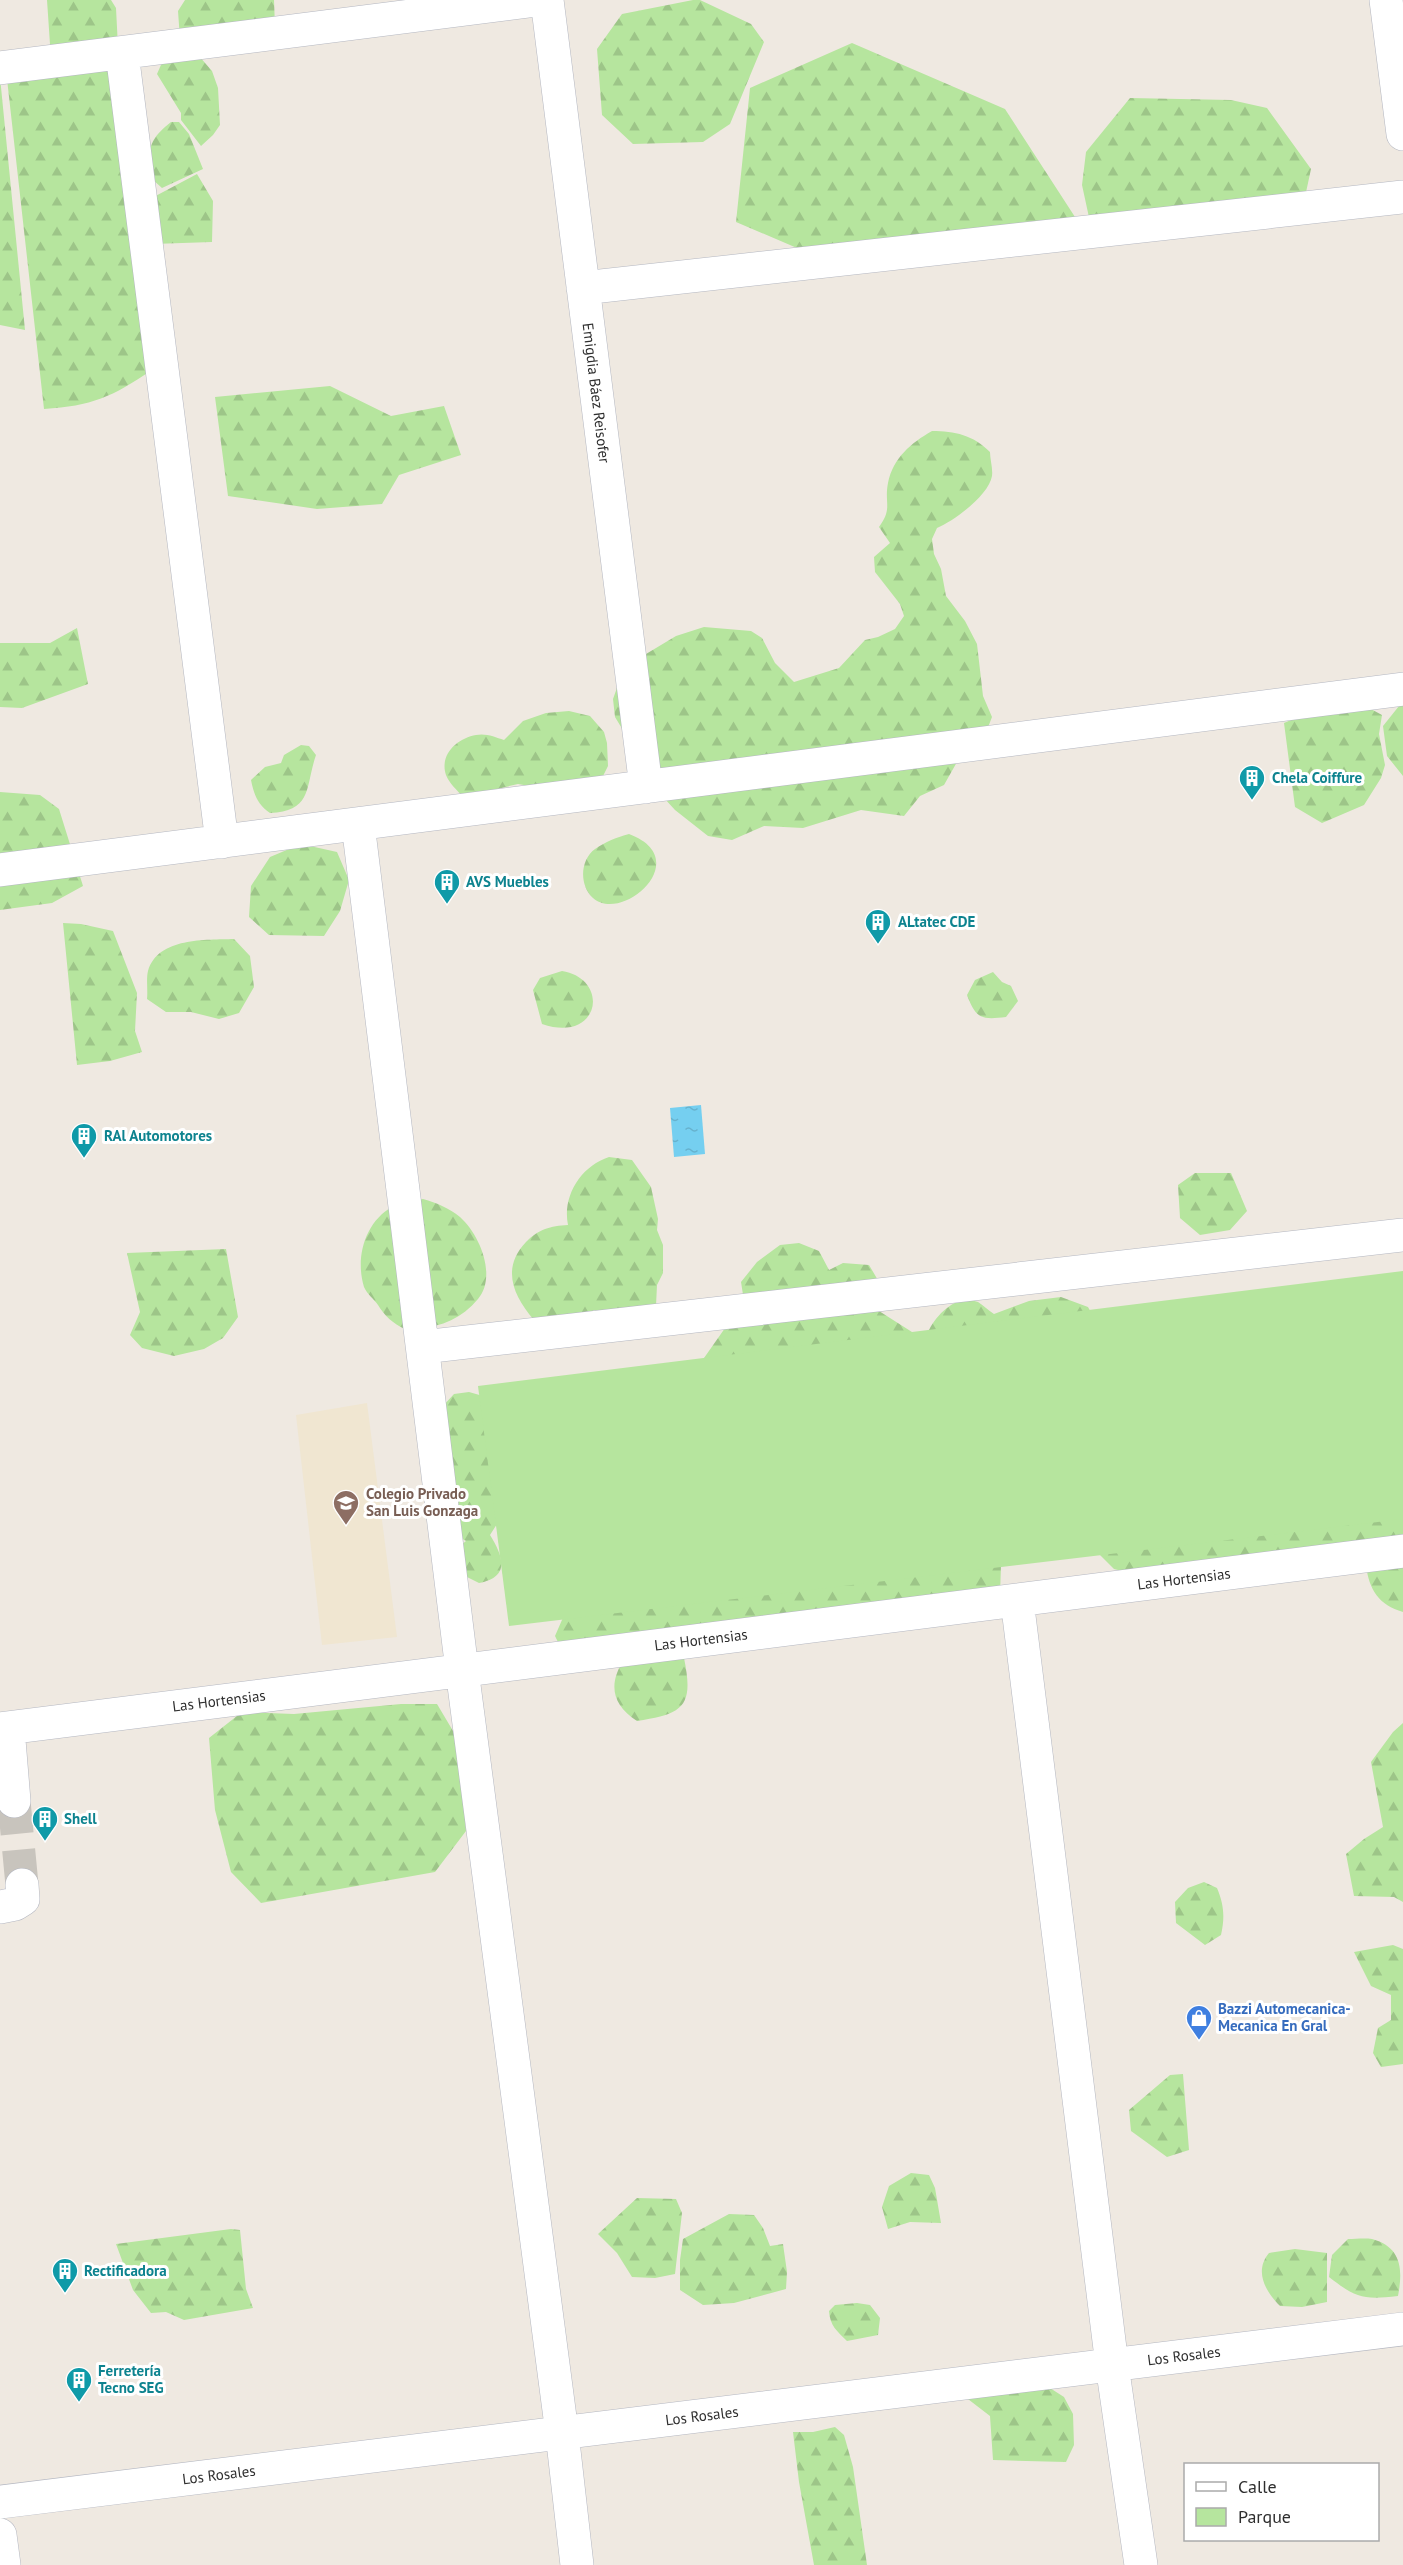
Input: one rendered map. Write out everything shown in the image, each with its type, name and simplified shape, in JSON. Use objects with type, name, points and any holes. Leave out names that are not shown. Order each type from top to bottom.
[{"type":"street","points":[[0,68],[537,0]]},
{"type":"street","name":"Emigdia Báez Reisofer","points":[[547,0],[646,787]]},
{"type":"street","points":[[1386,0],[1403,134]]},
{"type":"street","points":[[122,52],[222,842]]},
{"type":"street","points":[[583,288],[1403,197]]},
{"type":"street","points":[[0,870],[1403,689]]},
{"type":"street","points":[[358,824],[462,1670],[562,2433],[577,2565]]},
{"type":"street","points":[[423,1347],[1403,1235]]},
{"type":"street","name":"Las Hortensias","points":[[4,1728],[1403,1551]]},
{"type":"street","points":[[1017,1600],[1112,2365],[1141,2565]]},
{"type":"street","points":[[4,1728],[14,1802]]},
{"type":"street","name":"Los Rosales","points":[[0,2502],[1403,2329]]},
{"type":"street","points":[[0,2535],[4,2565]]},
{"type":"shaded area","name":"Colegio Privado San Luis Gonzaga","points":[[367,1403],[397,1637],[322,1645],[296,1415]]},
{"type":"green space","points":[[47,0],[111,0],[116,8],[118,47],[51,59]]},
{"type":"green space","points":[[185,0],[274,0],[275,27],[180,39],[178,11]]},
{"type":"green space","points":[[700,0],[751,24],[764,42],[730,124],[703,142],[633,144],[602,115],[597,49],[622,14]]},
{"type":"green space","points":[[852,43],[1005,109],[1075,217],[797,248],[736,222],[750,88]]},
{"type":"green space","points":[[119,55],[152,370],[125,387],[101,398],[61,408],[44,409],[7,79]]},
{"type":"green space","points":[[199,56],[212,71],[218,88],[220,125],[201,146],[181,120],[181,113],[157,74],[164,58]]},
{"type":"green space","points":[[0,77],[25,330],[0,325]]},
{"type":"green space","points":[[1130,98],[1231,100],[1267,108],[1311,169],[1305,197],[1090,222],[1082,185],[1086,152]]},
{"type":"green space","points":[[171,122],[179,122],[189,134],[203,169],[162,188],[152,179],[150,153],[157,135]]},
{"type":"green space","points":[[197,174],[213,201],[212,242],[153,244],[148,200]]},
{"type":"green space","points":[[330,386],[391,416],[444,406],[461,455],[399,475],[382,504],[317,509],[228,496],[215,397]]},
{"type":"green space","points":[[932,431],[963,435],[984,446],[990,452],[992,476],[985,491],[952,520],[937,528],[932,539],[946,596],[965,621],[977,644],[983,696],[992,717],[985,735],[957,762],[944,785],[920,796],[904,816],[861,810],[803,828],[764,826],[732,840],[708,836],[675,810],[664,798],[615,717],[613,699],[618,685],[641,657],[676,636],[704,627],[751,631],[762,638],[775,663],[794,682],[839,668],[865,640],[895,629],[904,616],[900,604],[875,572],[874,557],[890,543],[879,527],[886,515],[888,483],[894,466],[910,446]]},
{"type":"green space","points":[[77,628],[88,684],[22,708],[0,707],[0,643],[50,643]]},
{"type":"green space","points":[[1403,701],[1403,776],[1387,756],[1383,726]]},
{"type":"green space","points":[[1369,708],[1382,715],[1379,734],[1385,765],[1381,778],[1364,805],[1322,823],[1295,807],[1284,723],[1298,717]]},
{"type":"green space","points":[[569,711],[590,716],[604,732],[608,766],[603,776],[591,783],[535,787],[518,784],[463,797],[447,778],[445,760],[457,743],[476,735],[504,740],[523,721],[546,713]]},
{"type":"green space","points":[[301,745],[309,746],[316,755],[305,795],[294,808],[270,813],[257,799],[251,780],[265,767],[281,763],[284,755]]},
{"type":"green space","points":[[0,792],[40,795],[59,809],[83,886],[52,903],[0,910]]},
{"type":"green space","points":[[629,834],[648,845],[656,858],[655,872],[647,885],[635,896],[606,904],[588,893],[583,873],[586,859],[603,844]]},
{"type":"green space","points":[[301,844],[337,852],[349,880],[340,911],[324,936],[269,935],[249,917],[251,886],[270,857]]},
{"type":"green space","points":[[63,923],[81,924],[113,931],[137,993],[135,1031],[142,1052],[110,1061],[77,1065]]},
{"type":"green space","points":[[234,939],[250,956],[254,987],[239,1013],[219,1019],[191,1012],[166,1012],[147,999],[148,971],[153,960],[162,952],[184,943]]},
{"type":"green space","points":[[562,971],[578,976],[588,985],[592,997],[592,1008],[587,1018],[576,1025],[562,1028],[542,1024],[533,990],[540,978]]},
{"type":"green space","points":[[993,972],[1002,982],[1011,986],[1018,1001],[1006,1017],[985,1018],[981,1016],[974,1009],[967,995],[975,980]]},
{"type":"green space","points":[[609,1157],[632,1160],[651,1187],[658,1219],[657,1230],[663,1245],[663,1273],[657,1285],[656,1306],[600,1313],[594,1310],[586,1316],[534,1320],[520,1301],[513,1282],[512,1272],[518,1252],[540,1231],[550,1227],[568,1225],[568,1203],[576,1183],[590,1167]]},
{"type":"green space","points":[[1195,1173],[1231,1173],[1247,1211],[1230,1230],[1200,1235],[1180,1218],[1178,1185]]},
{"type":"green space","points":[[423,1199],[452,1211],[467,1225],[474,1234],[484,1256],[486,1279],[484,1290],[478,1299],[458,1316],[435,1326],[407,1329],[389,1319],[365,1290],[361,1264],[362,1253],[369,1231],[383,1214],[396,1205]]},
{"type":"green space","points":[[799,1243],[819,1251],[829,1270],[843,1263],[869,1265],[882,1287],[879,1311],[912,1332],[928,1332],[936,1319],[948,1307],[962,1300],[978,1302],[994,1314],[1029,1301],[1061,1297],[1088,1307],[1095,1320],[1403,1459],[1403,1612],[1388,1605],[1377,1595],[1367,1574],[1366,1565],[1126,1572],[1114,1569],[1091,1546],[1001,1565],[1000,1595],[684,1658],[687,1687],[682,1705],[666,1715],[637,1721],[622,1708],[615,1692],[616,1676],[625,1658],[560,1646],[555,1636],[565,1613],[700,1376],[704,1358],[744,1301],[741,1282],[757,1262],[780,1245]]},
{"type":"green space","points":[[226,1249],[238,1317],[223,1338],[204,1349],[174,1356],[142,1348],[130,1335],[140,1312],[127,1253]]},
{"type":"green space","points":[[1403,1271],[1403,1519],[509,1626],[478,1386]]},
{"type":"green space","points":[[469,1392],[483,1396],[504,1513],[490,1535],[501,1558],[500,1571],[489,1580],[479,1583],[463,1575],[460,1546],[466,1541],[459,1537],[454,1512],[459,1503],[443,1488],[442,1407],[454,1394]]},
{"type":"green space","points":[[401,1704],[437,1704],[459,1741],[466,1831],[435,1872],[261,1903],[231,1872],[215,1810],[209,1738],[242,1712],[294,1714]]},
{"type":"green space","points":[[1403,1723],[1403,1902],[1394,1897],[1354,1896],[1346,1854],[1383,1827],[1371,1762],[1393,1732]]},
{"type":"green space","points":[[1204,1882],[1217,1888],[1223,1917],[1221,1935],[1205,1945],[1176,1923],[1175,1902],[1188,1888]]},
{"type":"green space","points":[[1393,1945],[1403,1949],[1403,2064],[1381,2067],[1373,2053],[1378,2028],[1391,2020],[1391,1995],[1371,1986],[1354,1952]]},
{"type":"green space","points":[[1183,2074],[1189,2150],[1167,2157],[1131,2131],[1129,2110],[1170,2075]]},
{"type":"green space","points":[[911,2173],[929,2175],[935,2188],[941,2223],[910,2222],[888,2229],[882,2207],[889,2186]]},
{"type":"green space","points":[[637,2198],[676,2199],[682,2213],[675,2274],[655,2278],[632,2277],[617,2253],[598,2234]]},
{"type":"green space","points":[[729,2214],[754,2215],[763,2228],[770,2246],[783,2244],[787,2272],[786,2289],[734,2303],[703,2305],[680,2290],[683,2239]]},
{"type":"green space","points":[[231,2229],[240,2230],[246,2289],[253,2308],[184,2320],[166,2312],[151,2313],[133,2290],[116,2244]]},
{"type":"green space","points":[[1348,2239],[1372,2239],[1382,2243],[1395,2254],[1400,2269],[1398,2296],[1376,2298],[1360,2296],[1329,2277],[1332,2255]]},
{"type":"green space","points":[[1295,2249],[1327,2253],[1327,2302],[1302,2307],[1280,2306],[1270,2294],[1263,2281],[1262,2267],[1265,2260],[1269,2253]]},
{"type":"green space","points":[[857,2303],[870,2305],[880,2318],[878,2335],[847,2341],[832,2324],[829,2311],[835,2305]]},
{"type":"green space","points":[[1039,2381],[1064,2397],[1073,2414],[1074,2445],[1066,2462],[993,2460],[990,2416],[964,2396]]},
{"type":"green space","points":[[835,2427],[844,2435],[853,2467],[867,2565],[814,2565],[799,2482],[793,2432],[813,2432]]},
{"type":"water","points":[[701,1105],[705,1154],[674,1157],[670,1108]]},
{"type":"tunnel","points":[[14,1801],[22,1885]]},
{"type":"place","name":"Chela Coiffure","points":[[1252,801]]},
{"type":"place","name":"AVS Muebles","points":[[447,905]]},
{"type":"place","name":"ALtatec CDE","points":[[878,945]]},
{"type":"place","name":"RAl Automotores","points":[[84,1159]]},
{"type":"place","name":"Colegio Privado San Luis Gonzaga","points":[[346,1526]]},
{"type":"place","name":"Shell","points":[[45,1842]]},
{"type":"place","name":"Bazzi Automecanica- Mecanica En Gral","points":[[1199,2041]]},
{"type":"place","name":"Rectificadora","points":[[65,2294]]},
{"type":"place","name":"Ferretería Tecno SEG","points":[[79,2403]]}]
